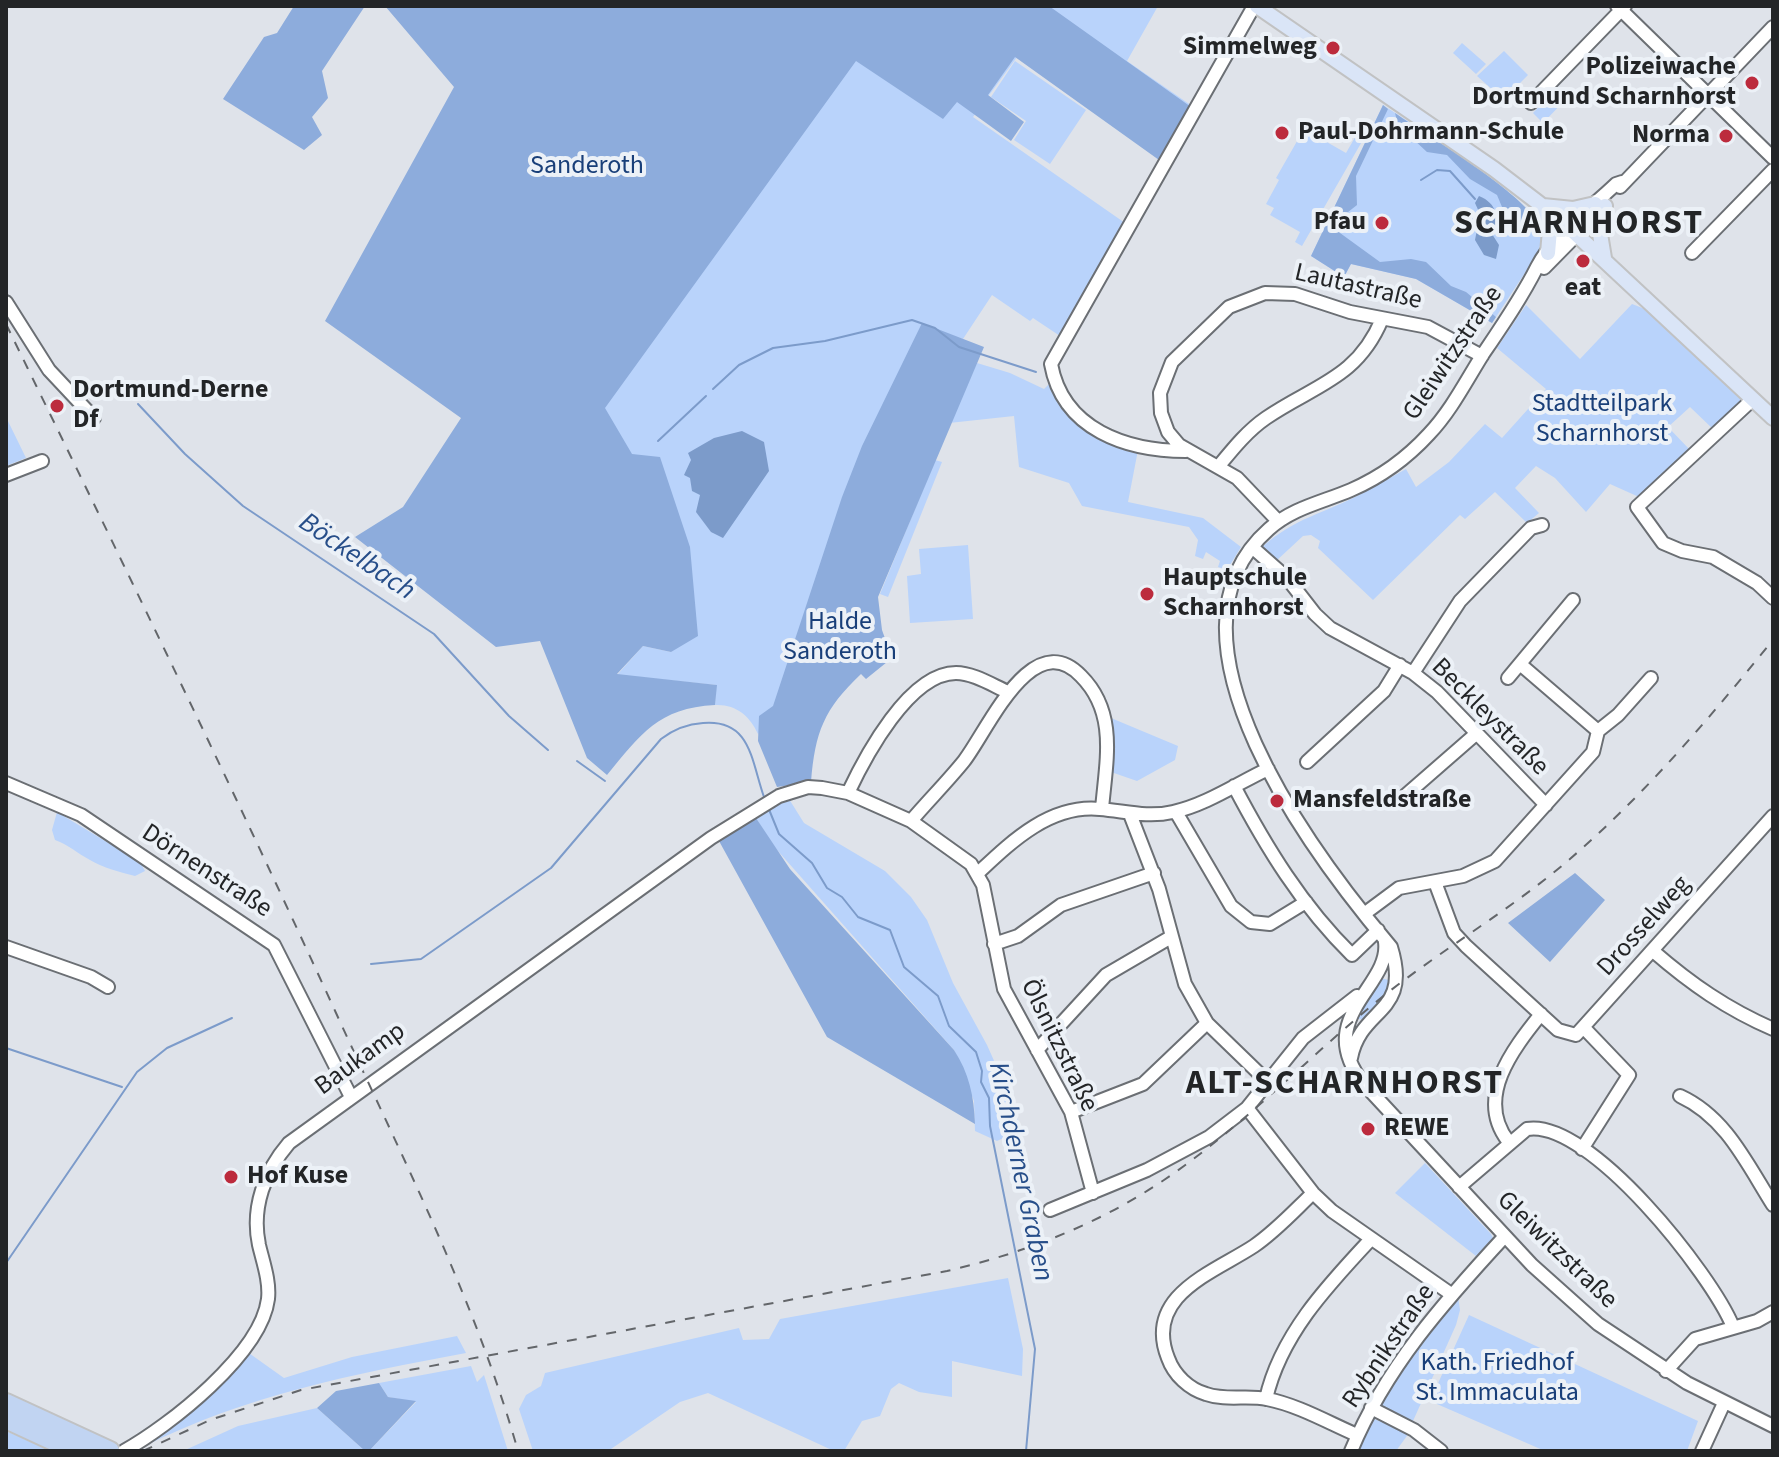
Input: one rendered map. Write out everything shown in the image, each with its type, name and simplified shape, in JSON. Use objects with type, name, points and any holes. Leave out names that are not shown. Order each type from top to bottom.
[{"type":"highway","points":[[6,1403],[101,1447]]},
{"type":"highway","points":[[6,1419],[75,1451]]},
{"type":"main road","points":[[1256,6],[1574,231],[1773,418]]},
{"type":"main road","points":[[1542,206],[1573,209],[1600,205],[1599,228],[1604,258]]},
{"type":"main road","points":[[1542,206],[1550,230],[1548,253]]},
{"type":"street","points":[[1186,451],[1143,449],[1088,426],[1075,416],[1051,364],[1256,6]]},
{"type":"street","points":[[1531,103],[1621,7],[1773,158]]},
{"type":"street","name":"Gleiwitzstraße","points":[[1535,274],[1773,27]]},
{"type":"street","points":[[1692,253],[1773,170]]},
{"type":"street","name":"Gleiwitzstraße","points":[[1396,977],[1391,947],[1316,853],[1268,769],[1239,695],[1224,638],[1229,591],[1252,547],[1278,521],[1350,490],[1404,458],[1445,415],[1548,253],[1574,231]]},
{"type":"street","name":"Lautastraße","points":[[1278,521],[1243,483],[1186,451],[1164,425],[1160,403],[1164,377],[1187,343],[1229,307],[1255,295],[1278,292],[1382,319],[1428,327],[1482,356]]},
{"type":"street","points":[[6,302],[49,370],[94,418]]},
{"type":"street","points":[[1218,467],[1260,422],[1348,369],[1368,346],[1382,319]]},
{"type":"street","points":[[1753,399],[1637,507],[1663,543],[1714,558],[1758,583],[1773,598]]},
{"type":"street","points":[[6,475],[42,461]]},
{"type":"street","points":[[1413,673],[1460,601],[1531,528],[1542,525]]},
{"type":"street","name":"Beckleystraße","points":[[1252,547],[1287,578],[1330,628],[1400,665],[1437,692],[1546,805]]},
{"type":"street","points":[[1508,678],[1573,600]]},
{"type":"street","points":[[911,821],[965,760],[1008,692],[1035,668],[1057,660],[1066,662],[1086,681],[1106,714],[1102,809]]},
{"type":"street","points":[[1520,664],[1598,731]]},
{"type":"street","points":[[1307,762],[1384,691],[1400,665]]},
{"type":"street","points":[[1008,692],[965,674],[949,674],[935,680],[880,732],[848,793],[911,821],[958,854],[978,873],[1004,848],[1046,820],[1076,810],[1102,809],[1130,814],[1176,812],[1268,769]]},
{"type":"street","points":[[1364,914],[1399,888],[1463,876],[1495,861],[1593,752],[1598,731],[1618,715],[1651,678]]},
{"type":"street","points":[[1399,801],[1477,733]]},
{"type":"street","name":"Dörnenstraße","points":[[6,783],[81,815],[274,945],[350,1095]]},
{"type":"street","points":[[1234,786],[1265,844],[1306,902],[1352,955],[1381,934],[1385,960],[1377,975],[1396,977],[1393,996],[1354,1042],[1351,1058]]},
{"type":"street","name":"Baukamp","points":[[124,1451],[193,1404],[254,1331],[268,1298],[256,1219],[265,1181],[289,1143],[420,1045],[760,807],[808,787],[848,793]]},
{"type":"street","points":[[1176,812],[1231,906],[1244,918],[1270,924],[1306,902]]},
{"type":"street","points":[[1130,814],[1154,873],[1183,980],[1207,1023],[1269,1083]]},
{"type":"street","name":"Drosselweg","points":[[1585,1029],[1773,816]]},
{"type":"street","name":"Ölsnitzstraße","points":[[978,873],[1008,999],[1071,1112],[1093,1193]]},
{"type":"street","points":[[994,944],[1018,936],[1061,905],[1154,873]]},
{"type":"street","points":[[1435,882],[1454,933],[1565,1034],[1576,1035],[1585,1029],[1629,1075],[1582,1149]]},
{"type":"street","points":[[1037,1050],[1106,975],[1171,937]]},
{"type":"street","points":[[6,947],[91,977],[108,987]]},
{"type":"street","points":[[1653,951],[1696,989],[1726,1008],[1773,1029]]},
{"type":"street","name":"Gleiwitzstraße","points":[[1377,975],[1363,990],[1349,1023],[1348,1049],[1363,1083],[1505,1236],[1598,1324],[1666,1371],[1773,1426]]},
{"type":"street","points":[[1050,1210],[1166,1162],[1209,1137],[1247,1108],[1303,1038],[1363,990]]},
{"type":"street","points":[[1508,1141],[1494,1116],[1496,1090],[1508,1061],[1541,1014]]},
{"type":"street","points":[[1322,1023],[1335,1020],[1368,1025]]},
{"type":"street","points":[[1071,1112],[1143,1084],[1207,1023]]},
{"type":"street","points":[[1680,1096],[1701,1108],[1728,1134],[1773,1205]]},
{"type":"street","points":[[1247,1108],[1313,1193],[1370,1240],[1451,1294]]},
{"type":"street","points":[[1459,1187],[1508,1141],[1534,1128],[1548,1131],[1582,1149],[1621,1180],[1680,1243],[1715,1289],[1733,1327]]},
{"type":"street","points":[[1313,1193],[1255,1245],[1188,1285],[1173,1302],[1165,1322],[1166,1354],[1187,1384],[1221,1398],[1266,1399],[1357,1435]]},
{"type":"street","name":"Rybnikstraße","points":[[1351,1451],[1371,1408],[1413,1341],[1505,1236]]},
{"type":"street","points":[[1266,1399],[1278,1364],[1306,1314],[1370,1240]]},
{"type":"street","points":[[1666,1371],[1695,1339],[1773,1312]]},
{"type":"street","points":[[1702,1451],[1724,1403]]},
{"type":"street","points":[[1371,1408],[1414,1430],[1441,1451]]},
{"type":"green space","points":[[294,6],[365,6],[322,71],[328,98],[312,117],[322,135],[304,150],[223,99],[264,37],[277,33]]},
{"type":"green space","name":"Sanderoth","points":[[385,6],[1049,6],[1191,107],[1159,160],[1015,57],[988,95],[1024,122],[1011,141],[957,102],[943,119],[856,61],[605,408],[632,454],[660,457],[690,547],[698,636],[671,652],[643,646],[617,674],[717,685],[715,705],[679,711],[652,726],[607,775],[587,758],[540,641],[496,647],[355,537],[403,507],[461,418],[325,321],[454,87]]},
{"type":"green space","name":"Sanderoth","points":[[482,6],[1158,6],[1127,61],[1192,106],[1164,153],[1020,53],[973,117],[1125,223],[1060,336],[1033,318],[1030,321],[992,295],[963,339],[929,328],[781,696],[758,734],[741,712],[715,705],[716,685],[617,675],[643,646],[671,652],[692,593],[690,559],[605,437]]},
{"type":"green space","points":[[1462,43],[1486,64],[1476,74],[1453,53]]},
{"type":"green space","points":[[1504,51],[1528,75],[1517,86],[1513,83],[1519,92],[1504,100],[1477,76]]},
{"type":"green space","points":[[1015,61],[1086,110],[1050,164],[1014,140],[1026,121],[991,97]]},
{"type":"green space","points":[[1558,87],[1568,97],[1543,123],[1533,113]]},
{"type":"green space","name":"Stadtteilpark Scharnhorst","points":[[1383,105],[1494,180],[1532,215],[1544,231],[1538,253],[1492,323],[1416,279],[1351,264],[1344,277],[1311,256]]},
{"type":"green space","points":[[1383,105],[1388,109],[1356,176],[1357,205],[1343,216],[1340,233],[1380,262],[1411,259],[1426,262],[1451,286],[1466,292],[1496,317],[1492,323],[1416,279],[1351,264],[1344,277],[1311,256]]},
{"type":"green space","points":[[1395,113],[1496,182],[1516,198],[1542,228],[1512,231],[1497,195],[1470,179],[1447,155],[1427,152],[1398,125]]},
{"type":"green space","points":[[1365,120],[1372,124],[1302,246],[1295,242],[1300,232],[1270,215],[1274,208],[1266,204],[1279,180],[1276,178],[1304,129],[1346,153]]},
{"type":"green space","name":"Stadtteilpark Scharnhorst","points":[[1632,304],[1645,309],[1744,402],[1714,430],[1690,407],[1668,427],[1691,451],[1639,497],[1610,484],[1586,512],[1555,478],[1536,466],[1515,488],[1539,513],[1527,523],[1495,492],[1465,519],[1460,515],[1373,600],[1318,548],[1320,541],[1311,535],[1303,536],[1275,562],[1261,548],[1298,523],[1406,469],[1416,487],[1449,462],[1485,424],[1502,438],[1546,389],[1497,348],[1526,305],[1580,359]]},
{"type":"green space","name":"Halde Sanderoth","points":[[922,323],[984,347],[878,597],[882,630],[892,658],[866,679],[861,674],[830,710],[815,749],[811,782],[777,787],[758,741],[759,716],[773,706],[842,497],[862,446]]},
{"type":"green space","points":[[977,363],[1010,373],[1044,389],[1051,382],[1076,422],[1138,450],[1128,502],[1203,518],[1241,547],[1227,570],[1218,567],[1220,561],[1206,552],[1203,559],[1195,556],[1198,540],[1189,527],[1082,506],[1069,483],[1019,467],[1014,416],[949,423]]},
{"type":"green space","points":[[6,417],[26,458],[6,466]]},
{"type":"green space","points":[[935,460],[942,462],[888,597],[880,594]]},
{"type":"green space","points":[[968,545],[973,619],[910,623],[907,576],[921,574],[919,549]]},
{"type":"green space","points":[[1111,718],[1178,746],[1175,760],[1137,781],[1111,772]]},
{"type":"green space","points":[[789,799],[804,823],[885,871],[911,897],[927,920],[953,983],[987,1045],[1008,1092],[1019,1124],[1010,1135],[997,1141],[975,1131],[974,1101],[954,1050],[770,842],[756,818],[760,812]]},
{"type":"green space","points":[[57,812],[140,862],[145,871],[135,876],[106,868],[55,840],[52,830]]},
{"type":"green space","points":[[756,818],[790,869],[954,1050],[970,1085],[975,1124],[827,1037],[719,841]]},
{"type":"green space","points":[[1575,873],[1605,900],[1550,962],[1508,923]]},
{"type":"green space","points":[[1380,978],[1389,980],[1390,989],[1367,1020],[1358,1019],[1356,1016]]},
{"type":"green space","points":[[1425,1163],[1491,1234],[1493,1238],[1476,1256],[1395,1193]]},
{"type":"green space","points":[[1008,1278],[1023,1349],[1022,1376],[952,1361],[952,1397],[919,1392],[899,1383],[891,1389],[880,1416],[862,1421],[844,1451],[834,1451],[708,1393],[680,1402],[608,1451],[533,1451],[519,1409],[526,1395],[541,1386],[545,1373],[739,1328],[743,1340],[769,1339],[780,1319]]},
{"type":"green space","points":[[1458,1296],[1460,1310],[1456,1325],[1413,1421],[1409,1424],[1379,1408],[1403,1368]]},
{"type":"green space","name":"Kath. Friedhof St. Immaculata","points":[[1469,1315],[1698,1421],[1687,1451],[1545,1451],[1430,1401]]},
{"type":"green space","points":[[457,1336],[466,1353],[301,1388],[221,1413],[143,1447],[198,1407],[246,1351],[284,1378],[352,1357]]},
{"type":"green space","points":[[471,1366],[477,1382],[484,1375],[508,1451],[369,1451],[416,1402],[388,1397],[379,1383]]},
{"type":"green space","points":[[379,1383],[388,1397],[416,1401],[369,1451],[365,1451],[317,1408],[336,1391]]},
{"type":"green space","points":[[317,1408],[365,1451],[183,1451],[238,1426]]},
{"type":"green space","points":[[1374,1419],[1409,1433],[1396,1451],[1358,1451]]},
{"type":"green space","points":[[6,1431],[51,1451],[6,1451]]},
{"type":"shaded area","points":[[1479,196],[1490,203],[1496,212],[1492,234],[1499,245],[1496,259],[1484,255],[1475,240],[1480,214],[1475,203]]},
{"type":"shaded area","points":[[742,431],[764,442],[769,471],[723,538],[711,532],[696,512],[700,495],[692,491],[690,478],[684,475],[691,460],[688,453],[714,438]]},
{"type":"waterway","points":[[1421,180],[1437,170],[1450,171],[1475,199]]},
{"type":"waterway","points":[[713,389],[739,365],[773,348],[825,341],[912,320],[935,328],[959,347],[1036,372]]},
{"type":"waterway","points":[[658,441],[706,396]]},
{"type":"waterway","name":"Böckelbach","points":[[138,404],[185,454],[243,506],[434,634],[509,716],[548,750]]},
{"type":"waterway","name":"Kirchderner Graben","points":[[371,964],[421,959],[551,868],[661,739],[671,732],[697,724],[719,724],[731,728],[747,745],[764,797]]},
{"type":"waterway","name":"Böckelbach","points":[[577,761],[605,781]]},
{"type":"waterway","name":"Kirchderner Graben","points":[[768,807],[779,834],[812,863],[827,888],[842,897],[858,917],[890,930],[904,967],[938,996],[949,1026],[976,1052],[982,1071],[981,1082],[989,1098],[990,1126],[1035,1349],[1026,1451]]},
{"type":"waterway","name":"Kirchderner Graben","points":[[6,1263],[137,1072],[167,1048],[232,1018]]},
{"type":"waterway","points":[[6,1048],[122,1087]]},
{"type":"railway","points":[[6,324],[218,762],[415,1183],[482,1342],[518,1451]]},
{"type":"railway","points":[[143,1451],[210,1420],[301,1390],[947,1271],[1032,1246],[1113,1211],[1164,1180],[1222,1137],[1386,994],[1558,869],[1644,788],[1697,731],[1773,640]]},
{"type":"place","name":"Simmelweg","points":[[1333,48]]},
{"type":"place","name":"Polizeiwache Dortmund Scharnhorst","points":[[1752,83]]},
{"type":"place","name":"Paul-Dohrmann-Schule","points":[[1282,133]]},
{"type":"place","name":"Norma","points":[[1726,136]]},
{"type":"place","name":"Pfau","points":[[1382,223]]},
{"type":"place","name":"eat","points":[[1583,261]]},
{"type":"place","name":"Dortmund-Derne Df","points":[[57,406]]},
{"type":"place","name":"Hauptschule Scharnhorst","points":[[1147,594]]},
{"type":"place","name":"Mansfeldstraße","points":[[1277,801]]},
{"type":"place","name":"REWE","points":[[1368,1129]]},
{"type":"place","name":"Hof Kuse","points":[[231,1177]]},
{"type":"district","name":"SCHARNHORST","points":[[1579,226]]},
{"type":"district","name":"ALT-SCHARNHORST","points":[[1345,1086]]}]
